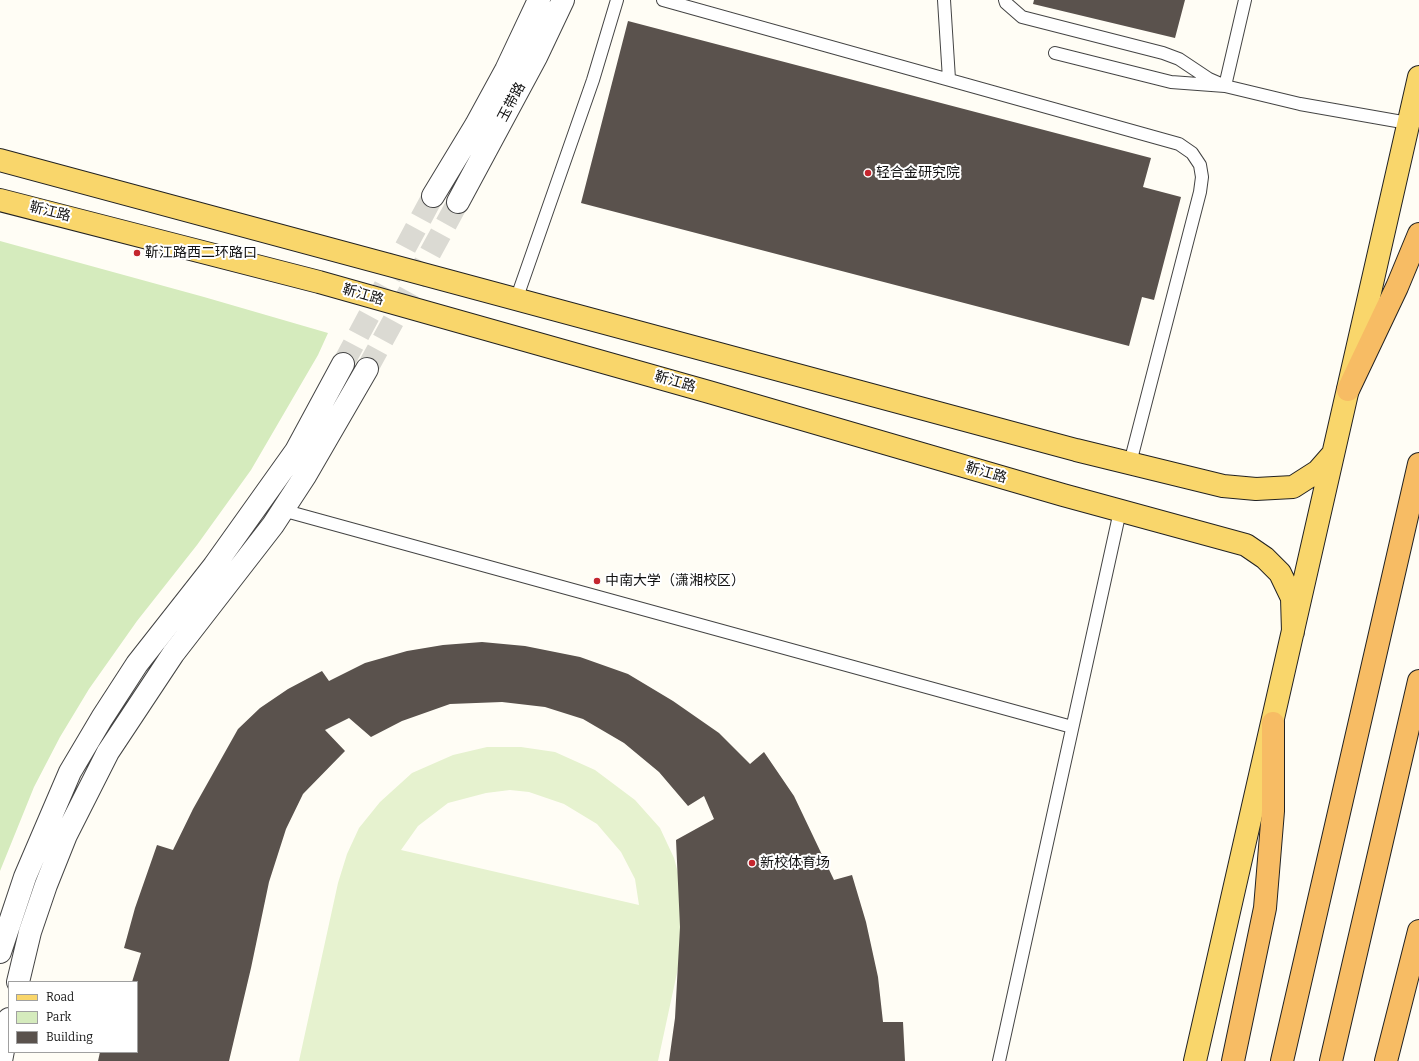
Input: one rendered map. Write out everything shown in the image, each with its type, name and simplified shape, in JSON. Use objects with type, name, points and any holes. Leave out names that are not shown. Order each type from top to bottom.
[{"type":"highway","points":[[1348,390],[1397,287],[1419,234]]},
{"type":"highway","points":[[1282,1061],[1419,464]]},
{"type":"highway","points":[[1331,1061],[1419,681]]},
{"type":"highway","points":[[1233,1061],[1265,908],[1273,811],[1273,723]]},
{"type":"highway","points":[[1386,1061],[1419,931]]},
{"type":"main road","points":[[1195,1061],[1419,77]]},
{"type":"main road","points":[[0,160],[516,300],[1130,463],[1223,486],[1256,489],[1293,487],[1318,471],[1332,455]]},
{"type":"main road","name":"靳江路","points":[[0,200],[319,282],[709,392],[1120,511],[1246,545],[1265,558],[1280,573],[1292,598],[1293,632]]},
{"type":"street","points":[[433,196],[476,125],[506,70],[539,0]]},
{"type":"street","name":"玉带路","points":[[458,202],[536,57],[563,0]]},
{"type":"street","points":[[0,952],[6,929],[24,877],[70,772],[98,724],[137,664],[214,566],[296,451],[343,364]]},
{"type":"street","points":[[18,981],[30,932],[49,878],[66,835],[108,752],[173,654],[273,526],[305,476],[367,369]]},
{"type":"street","points":[[1,1061],[8,1025]]},
{"type":"lane","points":[[516,300],[593,80],[617,0]]},
{"type":"lane","points":[[658,0],[949,79],[1179,144],[1192,153],[1200,165],[1202,177],[1200,192],[1130,463]]},
{"type":"lane","points":[[663,0],[681,6]]},
{"type":"lane","points":[[944,0],[949,79]]},
{"type":"lane","points":[[1005,0],[1006,3],[1022,17],[1048,26],[1163,53],[1179,60],[1209,79],[1225,86]]},
{"type":"lane","points":[[1225,86],[1245,0]]},
{"type":"lane","points":[[1055,53],[1171,82],[1225,86],[1300,104],[1408,124]]},
{"type":"lane","points":[[282,510],[1072,727]]},
{"type":"lane","points":[[999,1061],[1120,511]]},
{"type":"green space","points":[[0,241],[328,333],[318,355],[251,470],[197,545],[137,621],[89,689],[60,737],[34,787],[0,871]]},
{"type":"green space","points":[[487,747],[521,747],[555,752],[595,770],[635,800],[660,828],[674,858],[684,895],[680,959],[658,1061],[299,1061],[338,883],[347,854],[359,828],[380,802],[412,773],[453,755]],"holes":[[[510,790],[529,792],[564,804],[597,824],[621,852],[635,879],[639,905],[401,850],[418,826],[448,803],[486,793]]]},
{"type":"building","points":[[1034,0],[1185,0],[1175,38],[1033,4]]},
{"type":"building","name":"轻合金研究院","points":[[628,21],[1151,158],[1143,187],[1181,197],[1154,300],[1142,297],[1129,346],[581,203]]},
{"type":"building","name":"新校体育场","points":[[482,642],[525,646],[580,657],[628,674],[673,701],[719,733],[750,764],[764,752],[794,796],[834,880],[852,875],[866,922],[878,977],[883,1022],[903,1022],[905,1061],[669,1061],[675,1018],[680,927],[676,840],[714,819],[704,796],[688,806],[659,772],[624,743],[583,719],[545,707],[502,702],[450,704],[402,721],[371,737],[349,718],[325,730],[345,751],[303,794],[286,829],[269,882],[229,1061],[98,1061],[100,1053],[138,1053],[138,981],[132,981],[141,953],[124,948],[135,908],[157,845],[173,850],[193,809],[238,729],[260,708],[288,689],[322,671],[329,681],[365,663],[407,651],[443,645]]},
{"type":"tunnel","points":[[343,364],[433,196]]},
{"type":"tunnel","points":[[367,369],[458,202]]},
{"type":"place","name":"轻合金研究院","points":[[868,173]]},
{"type":"place","name":"靳江路西二环路口","points":[[137,253]]},
{"type":"place","name":"中南大学（潇湘校区）","points":[[597,581]]},
{"type":"place","name":"新校体育场","points":[[752,863]]}]
